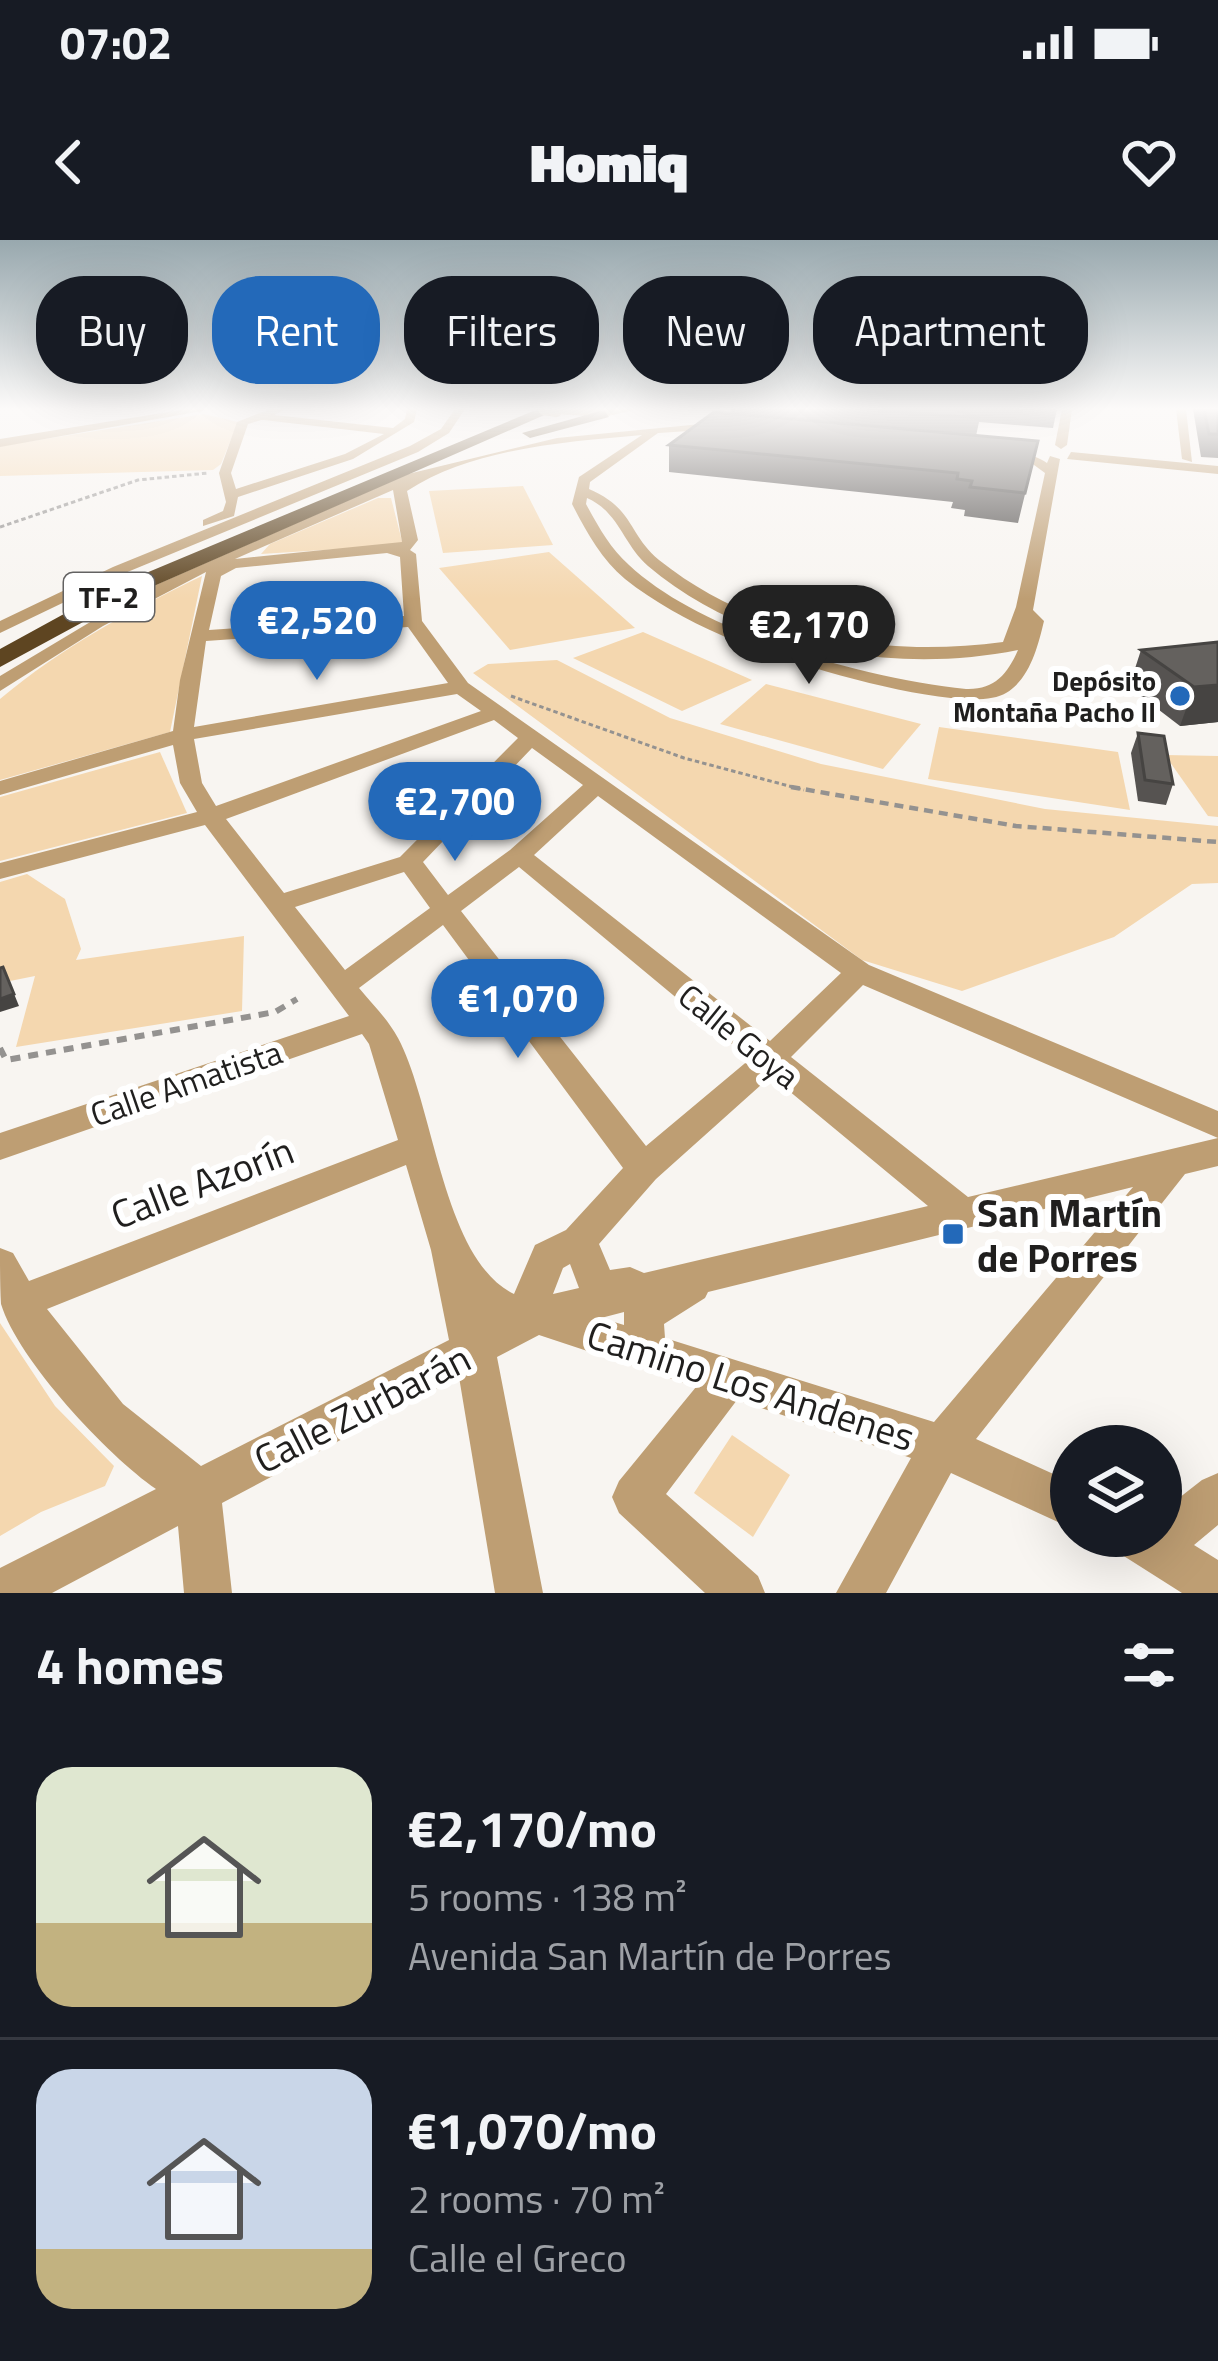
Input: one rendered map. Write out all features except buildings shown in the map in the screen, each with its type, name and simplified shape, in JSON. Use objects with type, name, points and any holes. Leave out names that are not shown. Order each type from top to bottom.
[{"type":"highway","name":"TF-2","points":[[0,643],[127,579],[402,472]]},
{"type":"highway","name":"TF-2","points":[[0,659],[123,591],[403,472]]},
{"type":"street","points":[[0,628],[229,513],[232,495],[225,472]]},
{"type":"street","points":[[232,495],[297,472]]},
{"type":"street","points":[[119,570],[358,472]]},
{"type":"street","points":[[0,685],[46,650],[148,593],[404,472]]},
{"type":"street","points":[[394,551],[411,540],[400,490],[411,472]]},
{"type":"street","points":[[594,472],[584,480],[579,504],[604,549],[633,577],[669,601],[761,644],[923,687],[981,694],[1001,688],[1032,642],[1035,621],[1022,615]]},
{"type":"street","points":[[585,492],[610,505],[649,559],[690,589],[754,620],[862,653],[999,648],[1011,646],[1022,615],[1054,472]]},
{"type":"street","points":[[394,551],[408,554],[413,621],[463,688],[859,972],[1218,1125]]},
{"type":"street","name":"Camino Los Andenes","points":[[394,551],[246,562],[212,574],[183,735],[190,782],[211,816],[384,1041],[450,1250],[466,1333],[476,1350],[519,1593]]},
{"type":"street","points":[[950,656],[982,665],[991,679],[970,688],[923,687],[898,673],[902,660],[950,656],[1012,652],[1025,635],[1022,615]]},
{"type":"street","points":[[200,636],[413,621]]},
{"type":"street","points":[[0,788],[183,735],[463,688]]},
{"type":"street","points":[[0,872],[211,816],[494,712]]},
{"type":"street","points":[[280,903],[409,862],[524,743],[533,740]]},
{"type":"street","points":[[343,985],[446,913],[599,782]]},
{"type":"street","name":"Calle Goya","points":[[519,855],[962,1214]]},
{"type":"street","points":[[409,862],[644,1169]]},
{"type":"street","points":[[536,1316],[533,1293],[548,1258],[579,1241],[644,1169],[859,972]]},
{"type":"street","name":"Calle Amatista","points":[[0,1147],[371,1020]]},
{"type":"street","name":"Calle Azorín","points":[[10,1283],[416,1147]]},
{"type":"street","name":"Calle Zurbarán","points":[[2,1593],[536,1316],[1218,1152]]},
{"type":"street","points":[[860,1593],[942,1446],[1172,1165]]},
{"type":"street","points":[[579,1241],[596,1282],[610,1287],[738,1264]]},
{"type":"street","name":"Camino Los Andenes","points":[[450,1250],[470,1284],[500,1311],[536,1316],[942,1446],[1050,1495]]},
{"type":"street","name":"Calle Zurbarán","points":[[646,1351],[643,1315],[665,1298],[738,1264]]},
{"type":"street","points":[[10,1283],[96,1413],[147,1459],[198,1491],[208,1593]]},
{"type":"street","points":[[728,1378],[635,1497],[741,1593]]},
{"type":"street","points":[[1182,1518],[1218,1496]]},
{"type":"street","points":[[1170,1557],[1218,1588]]},
{"type":"path","points":[[0,527],[139,480],[223,472]]},
{"type":"path","points":[[463,688],[519,698],[684,758],[839,798],[1067,833],[1218,842]]},
{"type":"path","points":[[0,1048],[6,1060],[275,1012],[297,999]]},
{"type":"shaded area","points":[[0,472],[137,472],[0,476]]},
{"type":"shaded area","points":[[523,486],[553,545],[443,553],[429,491]]},
{"type":"shaded area","points":[[378,498],[391,498],[403,545],[261,554],[270,544]]},
{"type":"shaded area","points":[[549,552],[635,628],[510,650],[439,568]]},
{"type":"shaded area","points":[[202,576],[170,732],[0,780],[0,699],[97,631]]},
{"type":"shaded area","points":[[643,632],[752,680],[682,711],[573,658]]},
{"type":"shaded area","points":[[557,660],[670,718],[821,764],[1045,809],[1218,826],[1218,883],[1192,884],[1114,937],[962,991],[862,960],[473,673],[488,664]]},
{"type":"shaded area","points":[[766,684],[921,724],[883,769],[720,724]]},
{"type":"shaded area","points":[[939,727],[1118,752],[1130,810],[928,779]]},
{"type":"shaded area","points":[[160,752],[187,813],[0,861],[0,797]]},
{"type":"shaded area","points":[[1165,755],[1218,756],[1218,817],[1208,816]]},
{"type":"shaded area","points":[[27,874],[65,899],[81,949],[76,960],[244,936],[242,1011],[16,1047],[35,976],[0,983],[0,882]]},
{"type":"shaded area","points":[[0,1323],[55,1406],[114,1466],[105,1486],[41,1512],[0,1536]]},
{"type":"shaded area","points":[[732,1435],[790,1475],[753,1537],[694,1493]]},
{"type":"place","name":"Depósito Montaña Pacho II","points":[[1180,696]]},
{"type":"place","name":"San Martín de Porres","points":[[953,1234]]}]
